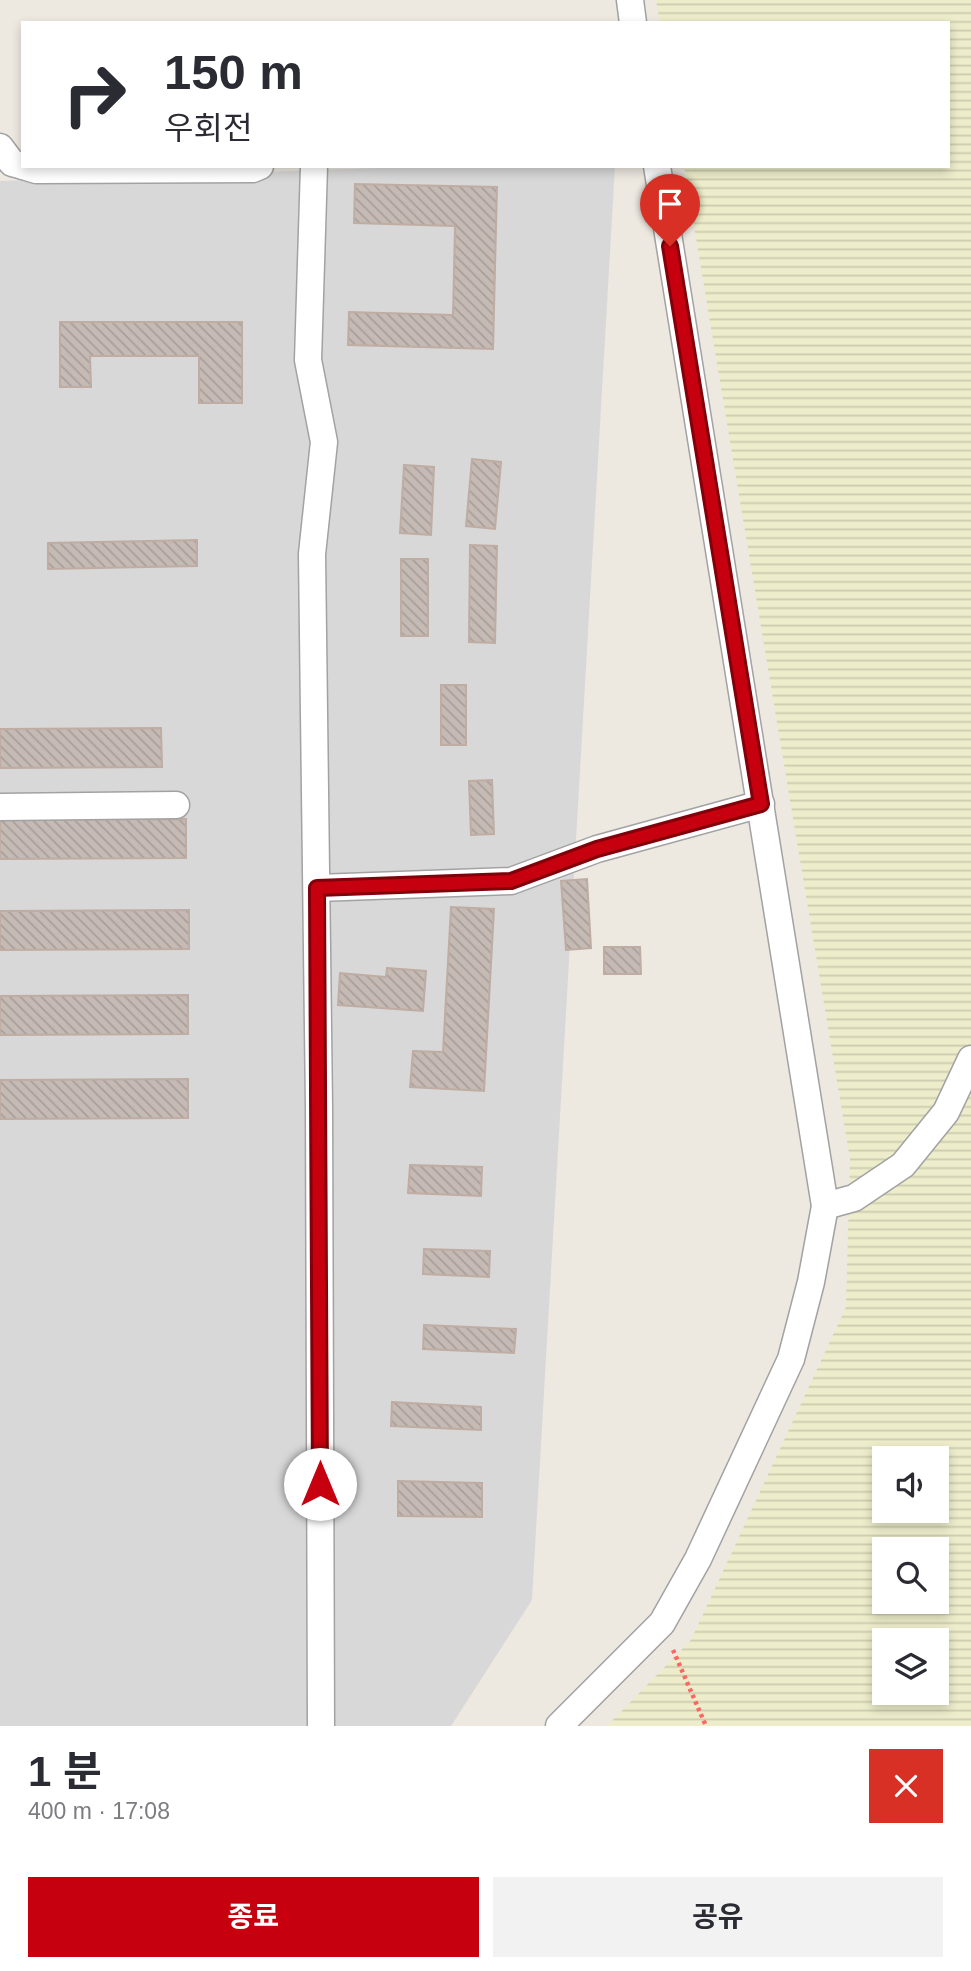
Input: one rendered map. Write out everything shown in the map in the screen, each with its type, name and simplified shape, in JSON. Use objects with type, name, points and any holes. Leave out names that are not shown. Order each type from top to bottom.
[{"type":"street","points":[[630,0],[633,21]]},
{"type":"street","points":[[0,147],[12,163],[21,165]]},
{"type":"street","points":[[30,168],[255,168]]},
{"type":"street","points":[[314,168],[308,360],[324,442],[313,554],[321,1726]]},
{"type":"street","points":[[559,1726],[662,1623],[698,1559],[790,1359],[811,1282],[825,1206],[657,168]]},
{"type":"street","points":[[317,888],[511,881],[597,849],[761,804]]},
{"type":"street","points":[[0,807],[176,805]]},
{"type":"street","points":[[825,1206],[854,1198],[903,1165],[946,1112],[971,1059]]},
{"type":"path","points":[[662,1623],[706,1726]]},
{"type":"shaded area","points":[[380,168],[615,168],[532,1600],[451,1726],[0,1726],[0,181]]},
{"type":"green space","points":[[656,0],[971,0],[971,1726],[607,1726],[691,1640],[846,1307],[850,1159],[684,168],[950,168],[950,21],[660,21]]},
{"type":"building","points":[[355,184],[497,187],[493,349],[348,345],[349,312],[453,315],[455,226],[354,223]]},
{"type":"building","points":[[60,322],[242,322],[242,403],[199,403],[199,356],[90,356],[91,387],[60,387]]},
{"type":"building","points":[[472,459],[501,462],[495,529],[466,526]]},
{"type":"building","points":[[404,465],[434,467],[431,535],[400,533]]},
{"type":"building","points":[[197,540],[197,566],[48,569],[48,543]]},
{"type":"building","points":[[470,545],[497,546],[495,643],[469,642]]},
{"type":"building","points":[[401,559],[428,559],[428,636],[401,636]]},
{"type":"building","points":[[441,685],[466,685],[466,745],[441,745]]},
{"type":"building","points":[[161,728],[162,767],[0,768],[0,729]]},
{"type":"building","points":[[492,780],[494,834],[471,835],[469,781]]},
{"type":"building","points":[[186,819],[186,858],[0,859],[0,820]]},
{"type":"building","points":[[587,879],[591,948],[566,950],[561,881]]},
{"type":"building","points":[[451,907],[494,909],[484,1091],[410,1087],[413,1051],[443,1052]]},
{"type":"building","points":[[189,910],[189,949],[0,950],[0,911]]},
{"type":"building","points":[[604,947],[640,947],[641,974],[604,974]]},
{"type":"building","points":[[387,968],[426,971],[423,1011],[338,1005],[340,973],[386,977]]},
{"type":"building","points":[[188,995],[188,1034],[0,1035],[0,996]]},
{"type":"building","points":[[188,1079],[188,1118],[0,1119],[0,1080]]},
{"type":"building","points":[[410,1165],[482,1167],[481,1196],[408,1193]]},
{"type":"building","points":[[424,1249],[490,1251],[489,1277],[423,1274]]},
{"type":"building","points":[[424,1325],[516,1329],[514,1353],[423,1349]]},
{"type":"building","points":[[392,1402],[481,1407],[481,1430],[391,1426]]},
{"type":"building","points":[[398,1481],[482,1483],[482,1517],[398,1516]]},
{"type":"route","points":[[320,1484],[317,888],[511,881],[597,849],[761,804],[670,246]]}]
